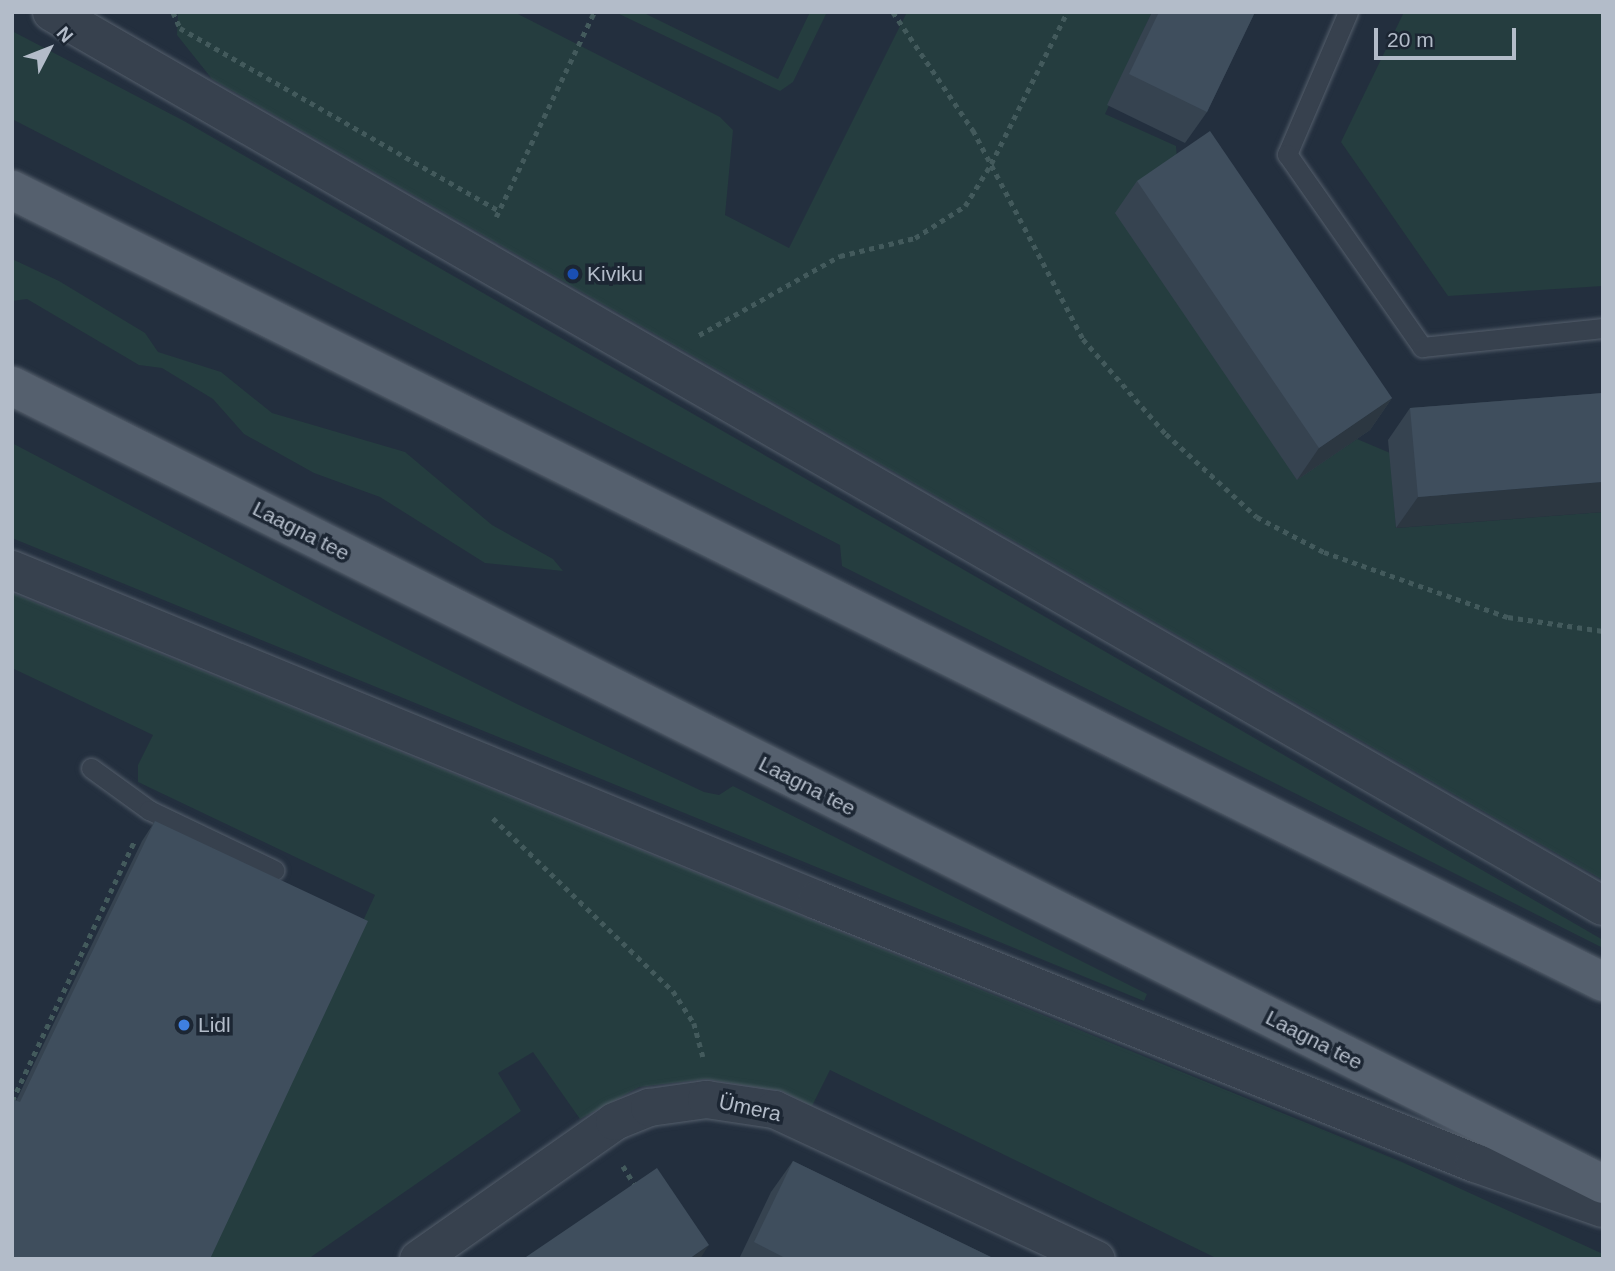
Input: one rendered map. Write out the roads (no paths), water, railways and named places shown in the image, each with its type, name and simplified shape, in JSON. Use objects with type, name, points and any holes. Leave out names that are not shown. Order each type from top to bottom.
[{"type":"main road","points":[[12,190],[1603,982]]},
{"type":"main road","name":"Laagna tee","points":[[12,386],[1603,1184]]},
{"type":"street","points":[[52,12],[93,22],[1603,906]]},
{"type":"street","points":[[12,570],[830,905],[1462,1157],[1603,1208]]},
{"type":"street","name":"Ümera","points":[[418,1259],[600,1131],[649,1108],[706,1099],[774,1109],[1096,1259]]},
{"type":"lane","points":[[1348,12],[1287,154],[1422,347],[1603,328]]},
{"type":"lane","points":[[91,768],[149,810],[274,870]]},
{"type":"place","name":"Kiviku","points":[[573,274]]},
{"type":"place","name":"Lidl","points":[[184,1025]]}]
